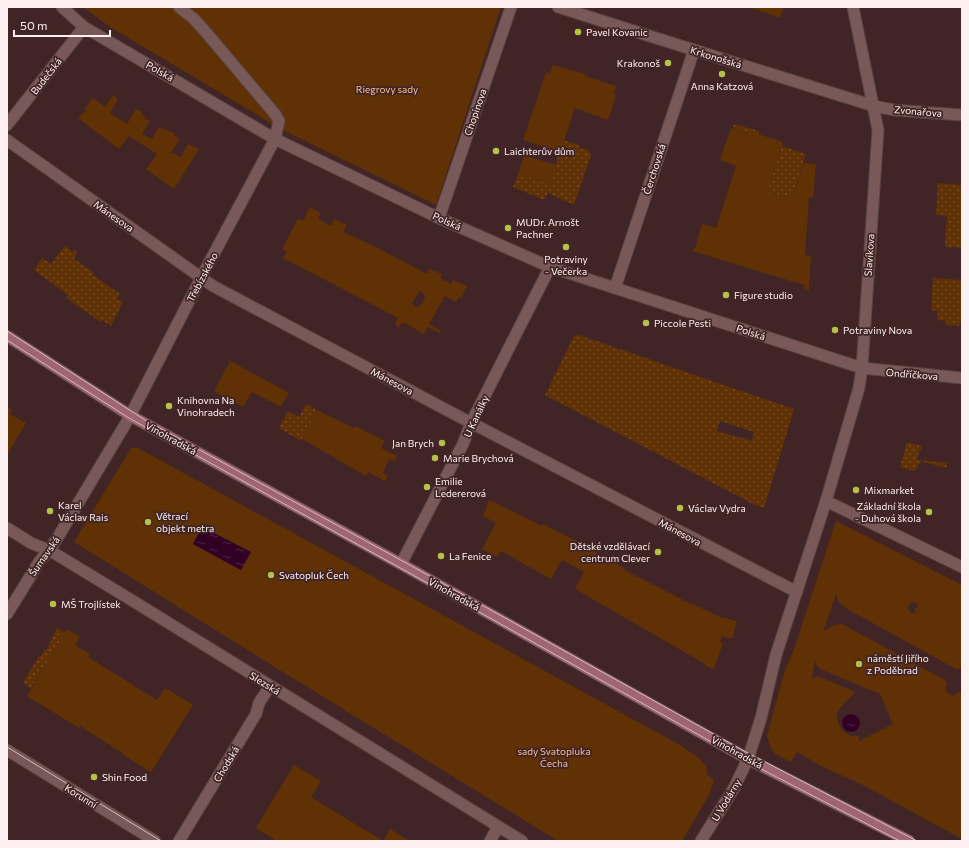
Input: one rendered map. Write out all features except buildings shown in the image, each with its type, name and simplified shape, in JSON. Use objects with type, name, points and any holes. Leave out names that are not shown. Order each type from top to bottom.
[{"type":"main road","name":"Vinohradská","points":[[7,336],[131,416],[401,564],[748,759],[905,840]]},
{"type":"street","name":"Polská","points":[[62,7],[84,27],[275,139],[439,218],[550,267],[862,368]]},
{"type":"street","name":"Třebízského","points":[[131,416],[201,278],[275,139],[279,121],[275,114],[204,30],[193,18],[179,7]]},
{"type":"street","name":"Chopinova","points":[[439,218],[511,7]]},
{"type":"street","name":"Krkonošská","points":[[558,7],[874,106]]},
{"type":"street","name":"Slavíkova","points":[[826,501],[858,388],[862,368],[878,130],[853,7]]},
{"type":"street","name":"Budečská","points":[[7,125],[84,27]]},
{"type":"street","name":"Čerchovská","points":[[615,288],[694,50]]},
{"type":"street","name":"Zvonařova","points":[[874,106],[894,110],[962,115]]},
{"type":"street","name":"Mánesova","points":[[7,140],[213,286],[471,423],[796,592]]},
{"type":"street","name":"U Kanálky","points":[[401,564],[463,444],[471,423],[550,267]]},
{"type":"street","name":"Ondříčkova","points":[[862,368],[962,378]]},
{"type":"street","name":"Šumavská","points":[[7,614],[39,562],[49,550],[119,438],[131,416]]},
{"type":"street","points":[[748,759],[761,718],[776,655],[826,501],[962,567]]},
{"type":"street","name":"Slezská","points":[[7,528],[31,543],[49,550],[522,841]]},
{"type":"street","name":"Chodská","points":[[179,841],[256,714],[260,703],[270,686]]},
{"type":"street","name":"Korunní","points":[[7,750],[155,841]]},
{"type":"street","name":"U Vodárny","points":[[701,841],[737,783],[748,759]]},
{"type":"street","points":[[490,841],[498,827]]},
{"type":"green space","name":"Riegrovy sady","points":[[83,7],[501,7],[436,205],[281,129],[110,27]]},
{"type":"green space","points":[[749,7],[789,7],[783,8],[780,18]]},
{"type":"green space","points":[[553,65],[585,74],[585,76],[616,86],[614,94],[616,95],[608,120],[575,108],[560,152],[523,140],[546,72],[550,73]]},
{"type":"green space","points":[[113,95],[118,99],[110,113],[127,124],[136,109],[142,112],[141,114],[145,116],[144,118],[150,121],[142,134],[152,139],[159,127],[175,134],[174,136],[180,139],[171,152],[181,157],[188,144],[199,149],[174,189],[146,169],[157,154],[129,136],[119,149],[78,118],[86,111],[85,108],[93,98],[105,107]]},
{"type":"green space","points":[[734,124],[759,131],[757,137],[733,128]]},
{"type":"green space","points":[[731,128],[757,137],[758,134],[783,142],[767,194],[793,196],[804,163],[816,164],[813,197],[809,197],[805,255],[811,256],[809,290],[805,290],[804,285],[692,251],[695,248],[702,224],[716,228],[736,166],[720,160]]},
{"type":"green space","points":[[563,140],[579,145],[579,147],[588,150],[591,155],[574,205],[548,193],[544,200],[513,187],[518,174],[550,184]]},
{"type":"green space","points":[[782,146],[806,154],[793,196],[766,194]]},
{"type":"green space","points":[[525,153],[527,156],[556,165],[550,184],[518,174]]},
{"type":"green space","points":[[938,183],[962,185],[962,248],[945,247],[947,216],[936,215]]},
{"type":"green space","points":[[310,207],[321,213],[318,219],[331,226],[334,219],[347,225],[343,232],[374,246],[427,274],[429,269],[442,274],[440,278],[451,284],[453,280],[467,286],[461,298],[459,297],[456,302],[445,296],[429,324],[441,331],[440,333],[428,327],[424,334],[403,322],[399,327],[395,325],[398,318],[283,258],[287,251],[282,249],[298,219],[303,221]],"holes":[[[419,291],[423,293],[425,298],[421,305],[416,307],[412,304]]]},
{"type":"green space","points":[[65,246],[73,252],[75,250],[77,252],[74,259],[94,273],[93,275],[120,294],[117,299],[123,302],[111,326],[102,320],[101,322],[66,298],[68,295],[34,270],[42,258],[51,264]]},
{"type":"green space","points":[[933,278],[961,280],[962,321],[960,326],[946,325],[946,321],[937,320],[938,311],[931,310]]},
{"type":"green space","points":[[579,335],[794,409],[764,508],[755,505],[545,395],[574,336]],"holes":[[[720,421],[754,432],[752,441],[717,431]]]},
{"type":"green space","points":[[230,361],[289,393],[281,407],[252,392],[243,407],[214,391]]},
{"type":"green space","points":[[306,404],[317,410],[301,441],[279,428],[288,411],[299,417]]},
{"type":"green space","points":[[7,407],[12,410],[10,414],[26,423],[7,455]]},
{"type":"green space","points":[[317,410],[354,428],[355,426],[385,441],[381,448],[397,456],[395,461],[389,459],[383,473],[388,476],[385,481],[368,472],[366,476],[302,439]]},
{"type":"green space","points":[[907,442],[922,446],[917,457],[918,460],[947,463],[946,468],[921,461],[915,471],[900,467]]},
{"type":"green space","name":"sady Svatopluka Čecha","points":[[131,448],[138,448],[680,745],[699,758],[706,766],[707,775],[714,780],[709,795],[682,841],[558,841],[74,542]],"holes":[[[202,527],[235,544],[241,570],[193,544]]]},
{"type":"green space","points":[[489,500],[542,526],[543,524],[596,551],[596,553],[625,568],[624,570],[691,604],[722,618],[731,619],[737,622],[732,639],[722,636],[720,642],[723,643],[714,669],[705,666],[705,664],[575,589],[584,572],[562,560],[551,579],[501,551],[497,557],[482,549],[496,523],[483,516]]},
{"type":"green space","name":"náměstí Jiřího z Poděbrad","points":[[836,521],[962,585],[962,669],[956,669],[849,610],[838,602],[836,594],[823,632],[834,625],[842,624],[945,680],[947,684],[945,688],[948,693],[953,696],[962,691],[962,839],[861,784],[821,766],[797,752],[791,762],[775,754],[771,748],[767,736],[784,673],[794,649]],"holes":[[[912,602],[917,603],[919,607],[915,608],[915,613],[911,613],[908,608]],[[815,660],[820,669],[880,694],[893,724],[859,741],[859,736],[852,736],[845,733],[838,723],[837,717],[840,708],[855,692],[818,676],[812,679]]]},
{"type":"green space","points":[[57,628],[65,633],[31,688],[23,683],[39,656],[41,656],[47,649]]},
{"type":"green space","points":[[67,629],[80,637],[75,645],[90,654],[88,657],[157,700],[165,688],[193,705],[151,772],[80,726],[79,728],[27,696]]},
{"type":"green space","points":[[294,765],[321,781],[311,797],[383,841],[277,841],[256,828]]},
{"type":"green space","points":[[390,829],[410,841],[383,841]]},
{"type":"water","points":[[202,527],[251,552],[241,570],[193,544]]},
{"type":"water","points":[[851,714],[857,717],[860,723],[857,729],[851,732],[845,729],[842,723],[845,717]]},
{"type":"tram line","points":[[7,331],[145,420],[746,752],[917,841]]},
{"type":"tram line","points":[[7,340],[129,418],[742,759],[900,841]]},
{"type":"tram line","points":[[7,747],[161,841]]},
{"type":"place","name":"Pavel Kovanic","points":[[578,32]]},
{"type":"place","name":"Krakonoš","points":[[668,63]]},
{"type":"place","name":"Anna Katzová","points":[[722,74]]},
{"type":"place","name":"Laichterův dům","points":[[496,151]]},
{"type":"place","name":"MUDr. Arnošt Pachner","points":[[508,228]]},
{"type":"place","name":"Potraviny - Večerka","points":[[566,247]]},
{"type":"place","name":"Figure studio","points":[[726,295]]},
{"type":"place","name":"Piccole Pesti","points":[[646,323]]},
{"type":"place","name":"Potraviny Nova","points":[[835,330]]},
{"type":"place","name":"Knihovna Na Vinohradech","points":[[169,406]]},
{"type":"place","name":"Jan Brych","points":[[442,443]]},
{"type":"place","name":"Marie Brychová","points":[[435,458]]},
{"type":"place","name":"Emilie Ledererová","points":[[427,487]]},
{"type":"place","name":"Mixmarket","points":[[856,490]]},
{"type":"place","name":"Václav Vydra","points":[[680,508]]},
{"type":"place","name":"Karel Václav Rais","points":[[50,511]]},
{"type":"place","name":"Základní škola - Duhová škola","points":[[929,512]]},
{"type":"place","name":"Větrací objekt metra","points":[[148,522]]},
{"type":"place","name":"Dětské vzdělávací centrum Clever","points":[[658,552]]},
{"type":"place","name":"La Fenice","points":[[441,556]]},
{"type":"place","name":"Svatopluk Čech","points":[[271,575]]},
{"type":"place","name":"MŠ Trojlístek","points":[[53,604]]},
{"type":"place","name":"náměstí Jiřího z Poděbrad","points":[[859,664]]},
{"type":"place","name":"Shin Food","points":[[94,777]]}]
